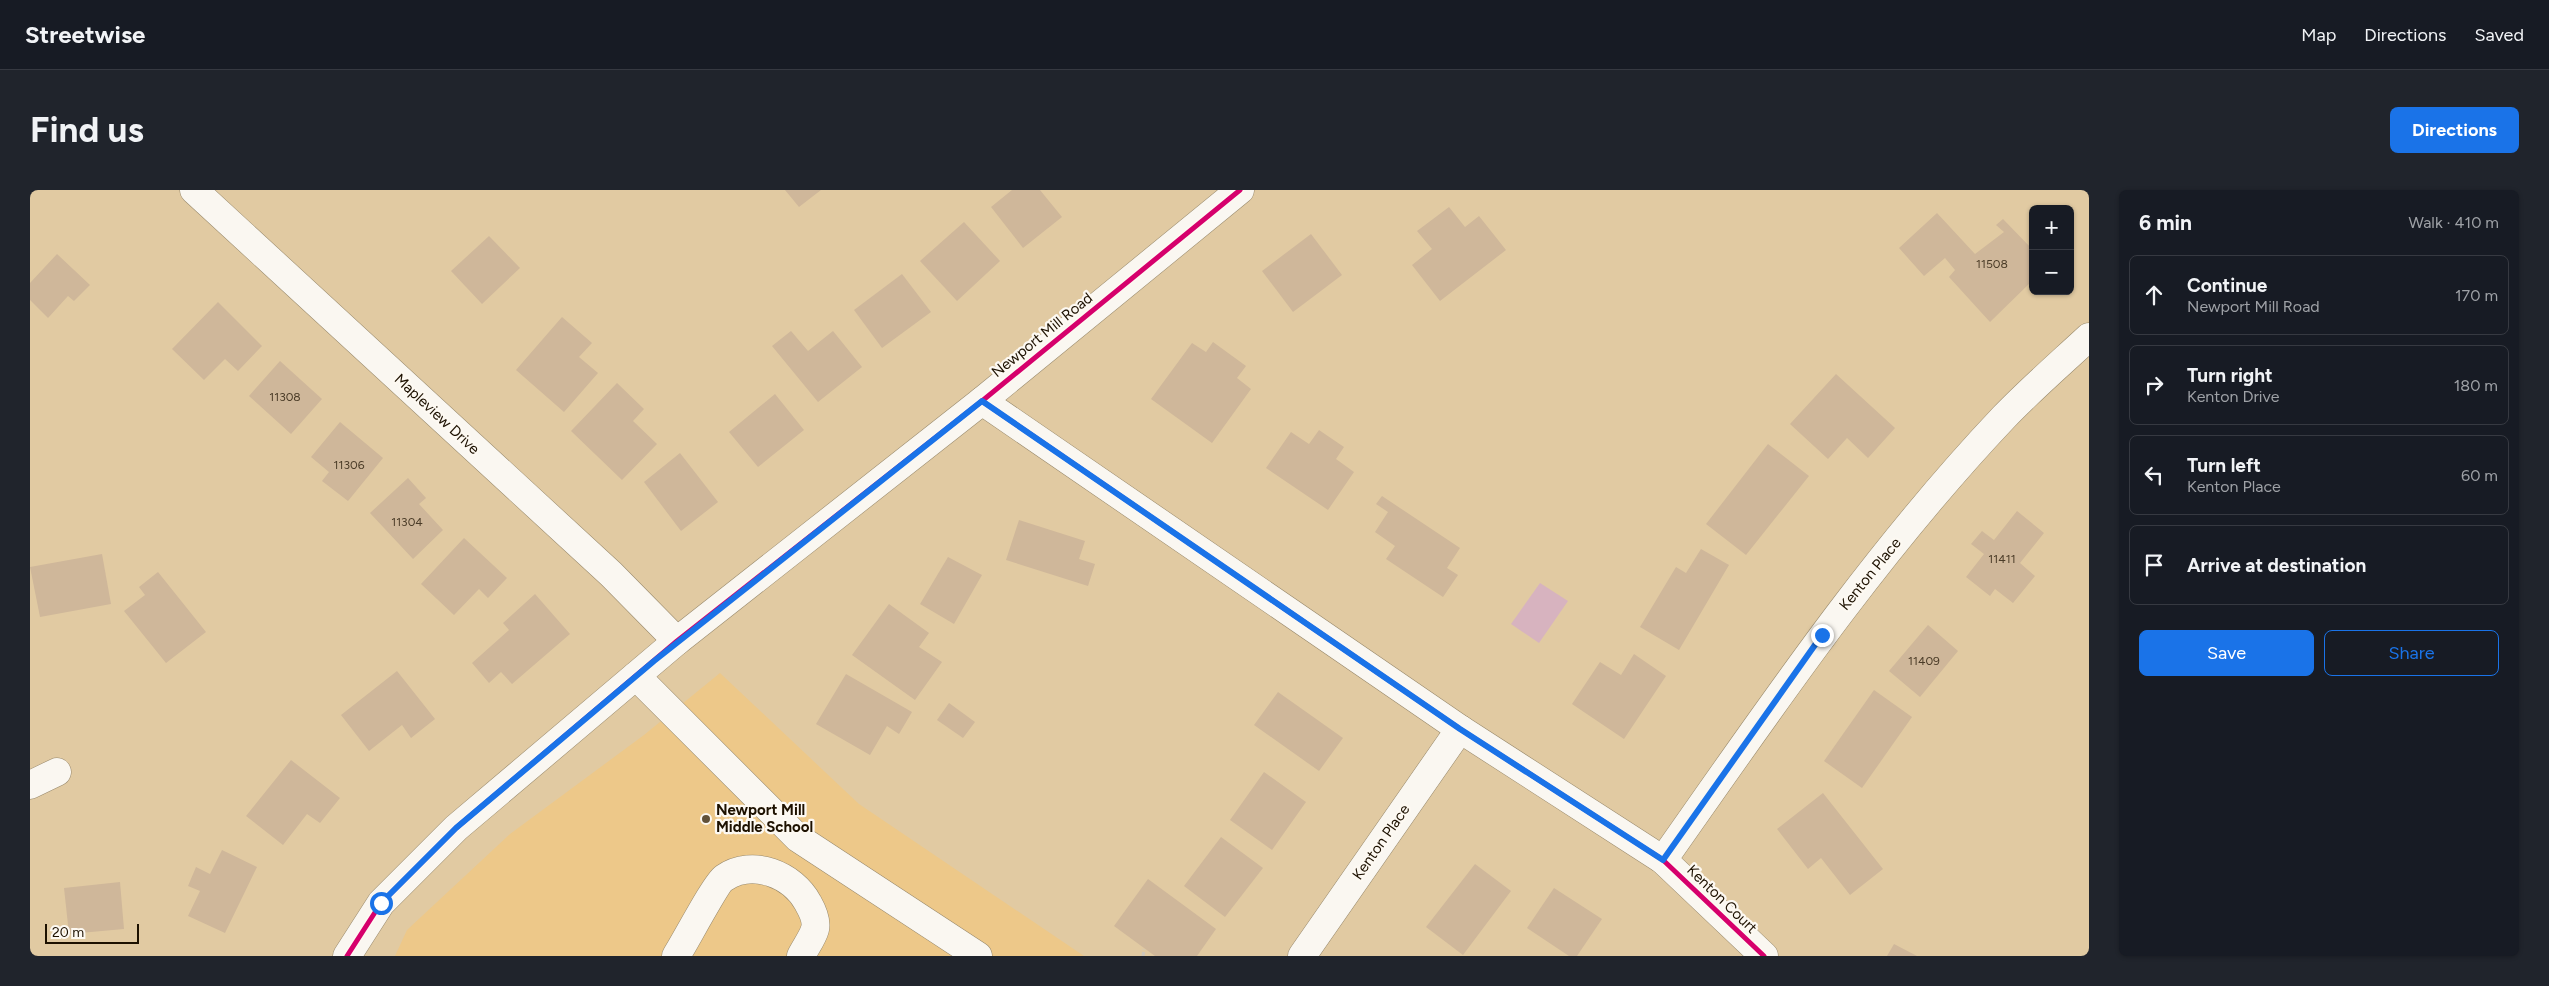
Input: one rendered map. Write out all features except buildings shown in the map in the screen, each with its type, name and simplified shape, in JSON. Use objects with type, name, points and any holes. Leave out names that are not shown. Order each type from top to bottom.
[{"type":"street","name":"Mapleview Drive","points":[[194,190],[611,574],[677,641]]},
{"type":"street","name":"Newport Mill Road","points":[[347,956],[381,903],[456,828],[677,641],[982,401],[1240,190]]},
{"type":"street","name":"Kenton Place","points":[[1663,860],[1822,635],[1902,534],[2004,417],[2089,337]]},
{"type":"street","name":"Kenton Court","points":[[982,401],[1460,729],[1663,860],[1764,956]]},
{"type":"street","points":[[636,676],[798,838],[978,956]]},
{"type":"street","name":"Kenton Place","points":[[1302,956],[1460,729]]},
{"type":"street","points":[[30,785],[57,772]]},
{"type":"street","points":[[676,956],[722,878],[739,871],[757,869],[775,873],[791,881],[804,894],[812,910],[815,928],[801,956]]},
{"type":"path","points":[[1143,956],[1144,948]]},
{"type":"shaded area","points":[[1540,583],[1568,601],[1539,643],[1511,624]]},
{"type":"shaded area","name":"Newport Mill Middle School","points":[[720,673],[859,804],[1084,956],[395,956],[407,930],[510,834],[644,735]]},
{"type":"cycle path","points":[[347,956],[381,903],[456,828],[677,641],[982,401],[1240,190]]},
{"type":"cycle path","points":[[982,401],[1460,729],[1663,860],[1764,956]]},
{"type":"place","name":"Newport Mill Middle School","points":[[706,819]]},
{"type":"route","points":[[381,903],[456,828],[677,641],[982,401],[1460,729],[1663,860],[1822,635]]}]
